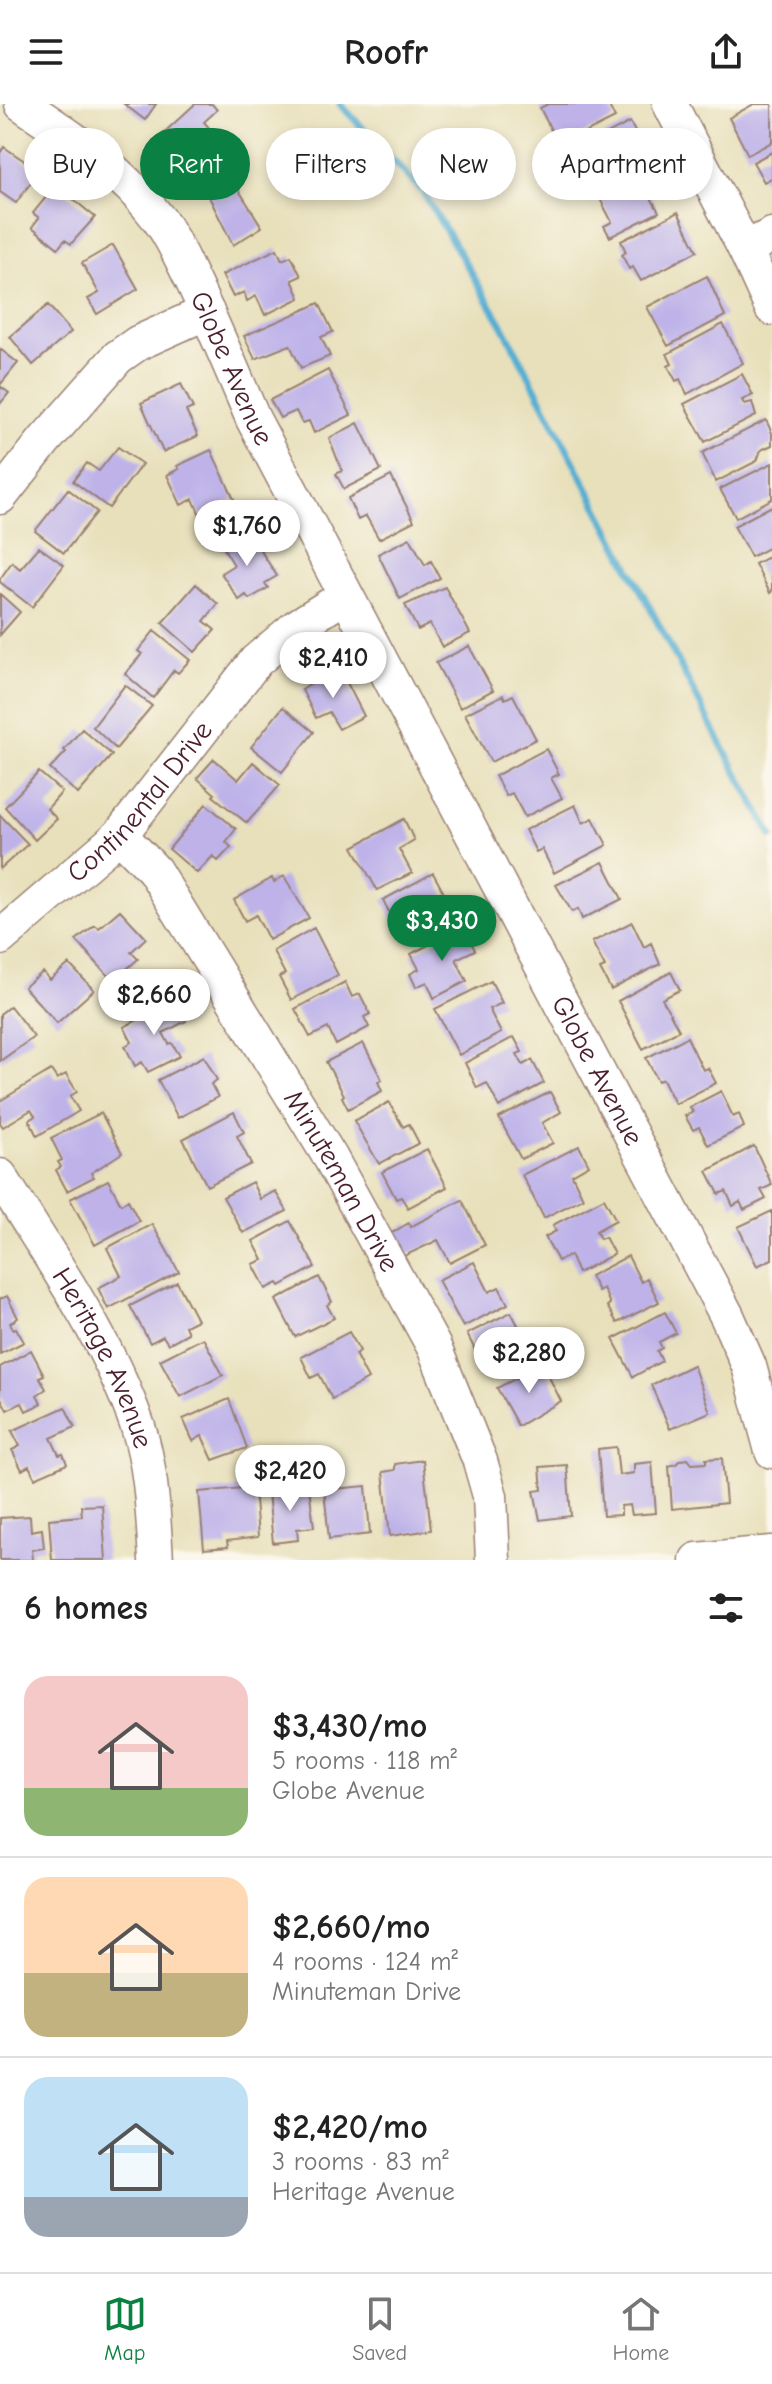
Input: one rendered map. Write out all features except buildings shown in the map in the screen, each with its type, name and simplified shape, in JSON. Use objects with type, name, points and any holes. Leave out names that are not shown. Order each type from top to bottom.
[{"type":"street","name":"Globe Avenue","points":[[22,104],[78,142],[140,197],[173,242],[253,419],[727,1316],[749,1366],[772,1451]]},
{"type":"street","points":[[670,104],[758,242],[772,308]]},
{"type":"street","points":[[0,497],[44,441],[118,357],[138,343],[207,312]]},
{"type":"street","name":"Continental Drive","points":[[0,938],[120,835],[256,661],[296,627],[345,596]]},
{"type":"street","name":"Minuteman Drive","points":[[120,835],[154,870],[170,896],[330,1157],[434,1347],[487,1484],[493,1560]]},
{"type":"street","name":"Heritage Avenue","points":[[0,1176],[104,1348],[139,1428],[151,1492],[156,1560]]},
{"type":"street","points":[[697,1560],[772,1553]]},
{"type":"waterway","points":[[340,104],[423,192],[504,328],[772,836]]}]
